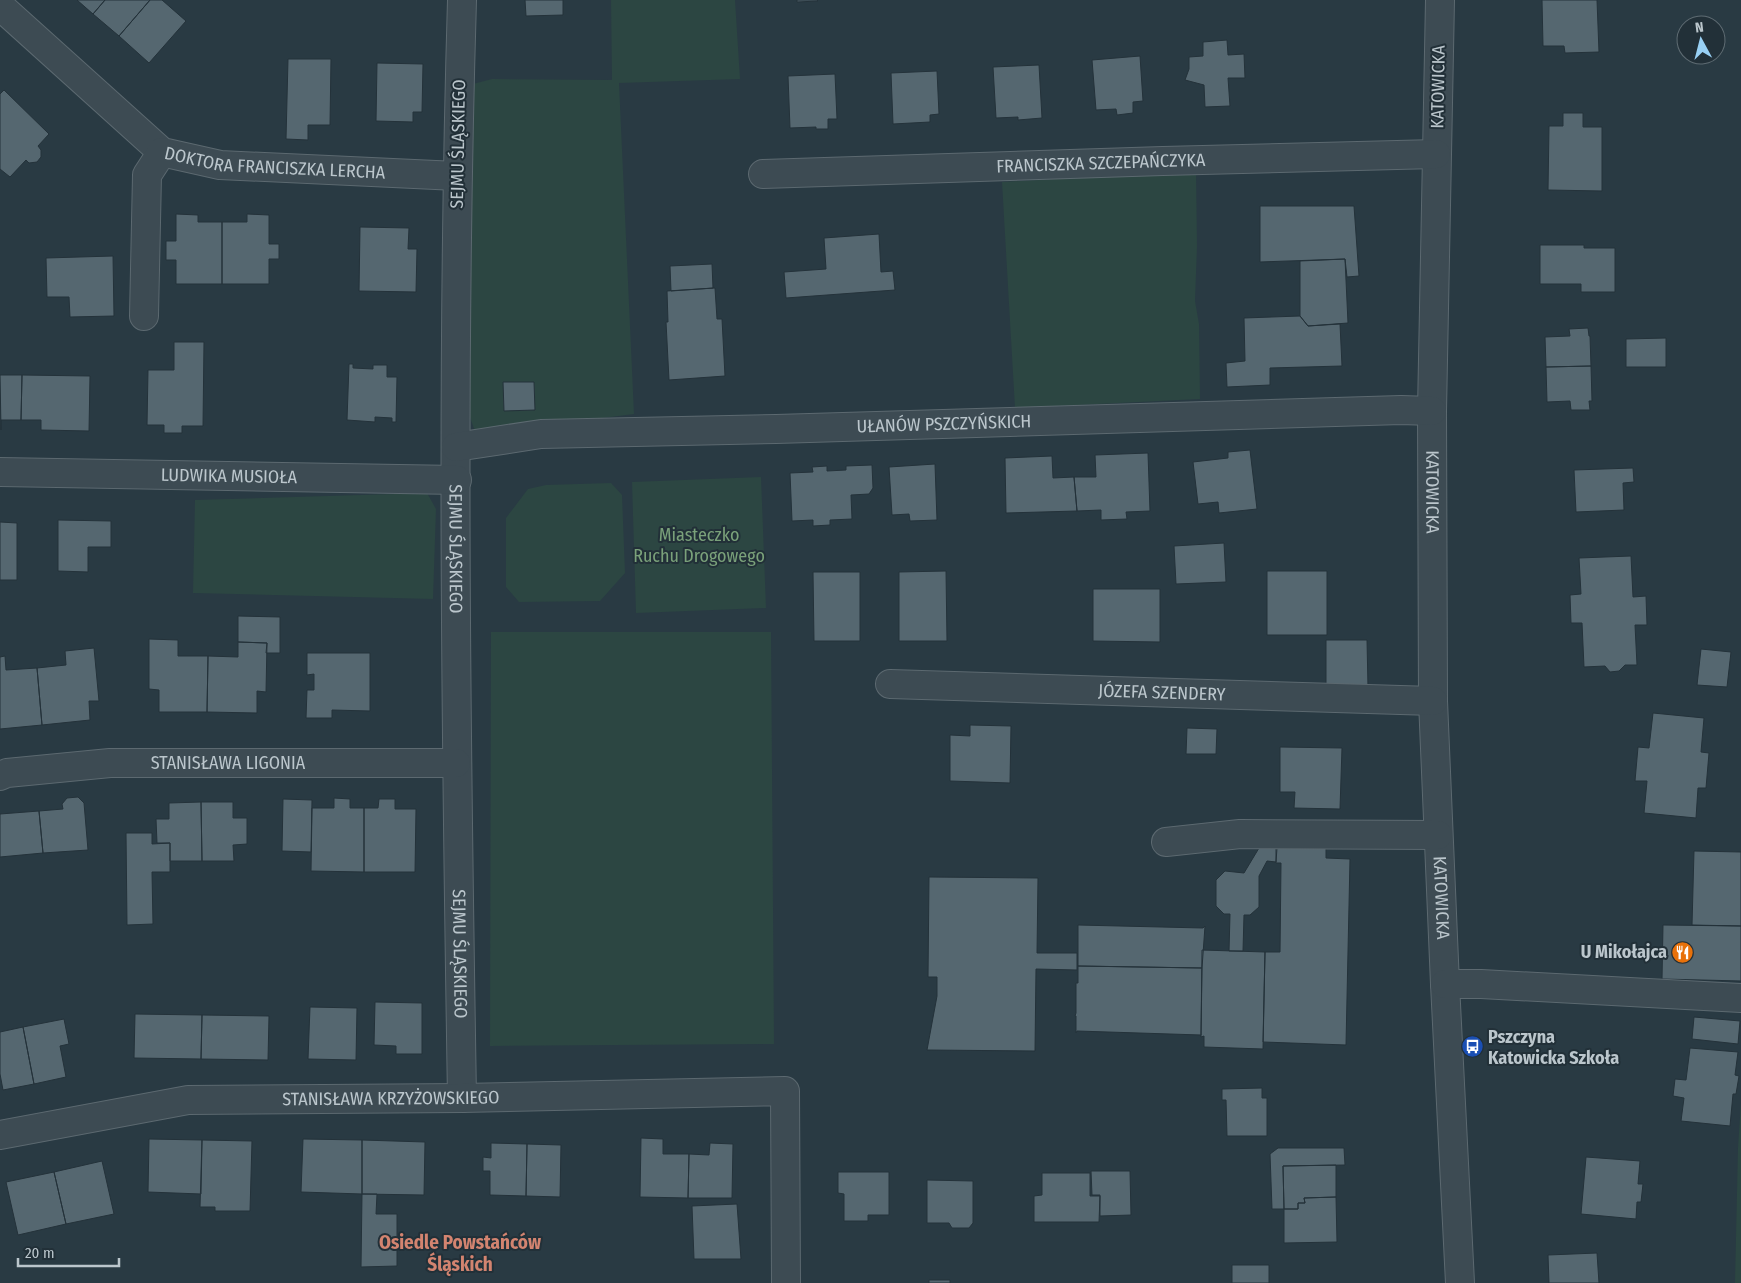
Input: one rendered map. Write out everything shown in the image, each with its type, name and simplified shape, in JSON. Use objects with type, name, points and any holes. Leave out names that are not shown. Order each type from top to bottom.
[{"type":"street","name":"SEJMU ŚLĄSKIEGO","points":[[462,0],[457,176],[456,447],[456,763],[462,1098]]},
{"type":"street","name":"KATOWICKA","points":[[1440,0],[1432,411],[1434,701],[1438,835],[1460,1283]]},
{"type":"street","name":"DOKTORA FRANCISZKA LERCHA","points":[[0,6],[162,152],[220,165],[457,176]]},
{"type":"street","points":[[144,316],[147,175],[162,152]]},
{"type":"street","name":"FRANCISZKA SZCZEPAŃCZYKA","points":[[763,174],[1436,154]]},
{"type":"street","name":"UŁANÓW PSZCZYŃSKICH","points":[[456,447],[541,434],[786,429],[1401,410],[1432,411]]},
{"type":"street","name":"LUDWIKA MUSIOŁA","points":[[0,472],[457,480]]},
{"type":"street","name":"JÓZEFA SZENDERY","points":[[890,684],[1434,701]]},
{"type":"street","name":"STANISŁAWA LIGONIA","points":[[0,776],[7,773],[110,763],[456,763]]},
{"type":"street","points":[[1166,842],[1240,834],[1438,835]]},
{"type":"street","points":[[1445,984],[1482,984],[1741,998]]},
{"type":"street","name":"STANISŁAWA KRZYŻOWSKIEGO","points":[[0,1135],[188,1100],[462,1098],[785,1091],[786,1283]]},
{"type":"green space","points":[[611,0],[735,0],[740,79],[619,83],[634,414],[476,434],[468,412],[473,84],[492,79],[612,80]]},
{"type":"green space","points":[[1196,171],[1197,246],[1195,301],[1199,324],[1200,399],[1015,408],[1002,182]]},
{"type":"green space","name":"Miasteczko Ruchu Drogowego","points":[[761,477],[766,608],[636,613],[632,482]]},
{"type":"green space","points":[[611,483],[622,495],[625,573],[600,601],[519,602],[506,587],[506,518],[528,489],[546,485]]},
{"type":"green space","points":[[427,493],[436,509],[433,599],[193,593],[195,500]]},
{"type":"green space","points":[[491,632],[771,632],[774,1044],[490,1046]]},
{"type":"green space","points":[[1741,1102],[1741,1283],[1735,1283],[1738,1148]]},
{"type":"building","points":[[77,0],[105,0],[93,14]]},
{"type":"building","points":[[105,0],[150,0],[119,36],[93,14]]},
{"type":"building","points":[[150,0],[162,0],[186,21],[149,63],[119,36]]},
{"type":"building","points":[[525,0],[563,0],[563,15],[526,16]]},
{"type":"building","points":[[797,0],[817,0],[818,1],[797,2]]},
{"type":"building","points":[[1542,0],[1597,0],[1599,52],[1565,53],[1564,46],[1543,46]]},
{"type":"building","points":[[1227,40],[1228,55],[1244,54],[1245,78],[1228,78],[1230,106],[1205,107],[1204,85],[1185,80],[1189,69],[1189,57],[1203,56],[1203,42]]},
{"type":"building","points":[[1140,56],[1143,101],[1133,102],[1133,113],[1117,115],[1116,109],[1096,110],[1092,60]]},
{"type":"building","points":[[288,59],[331,59],[330,125],[308,125],[308,140],[286,139]]},
{"type":"building","points":[[377,63],[423,64],[422,112],[413,112],[413,122],[376,121]]},
{"type":"building","points":[[1039,65],[1042,118],[1018,120],[1018,117],[996,118],[993,67]]},
{"type":"building","points":[[937,71],[939,114],[930,115],[930,122],[893,124],[891,73]]},
{"type":"building","points":[[835,74],[837,119],[828,119],[828,129],[816,129],[816,127],[790,128],[788,76]]},
{"type":"building","points":[[4,90],[49,134],[38,146],[41,150],[41,157],[37,162],[29,163],[26,160],[10,177],[0,169],[0,94]]},
{"type":"building","points":[[1563,113],[1583,113],[1583,127],[1602,127],[1602,191],[1548,190],[1549,126],[1563,126]]},
{"type":"building","points":[[1260,206],[1354,206],[1359,276],[1347,277],[1345,259],[1260,262]]},
{"type":"building","points":[[176,214],[198,215],[198,222],[222,222],[222,284],[176,284],[176,260],[166,260],[166,241],[176,241]]},
{"type":"building","points":[[247,214],[269,215],[269,244],[279,244],[279,259],[269,259],[269,284],[222,284],[222,222],[247,222]]},
{"type":"building","points":[[360,227],[409,228],[408,249],[417,249],[416,292],[359,291]]},
{"type":"building","points":[[879,234],[881,272],[893,271],[895,290],[786,298],[784,272],[826,269],[824,238]]},
{"type":"building","points":[[1540,245],[1584,245],[1584,248],[1615,248],[1615,292],[1581,292],[1581,284],[1540,284]]},
{"type":"building","points":[[113,256],[114,316],[70,317],[69,297],[47,297],[46,258]]},
{"type":"building","points":[[1345,259],[1348,323],[1308,326],[1300,316],[1300,261]]},
{"type":"building","points":[[712,264],[713,288],[671,291],[670,266]]},
{"type":"building","points":[[715,288],[717,319],[722,319],[725,376],[669,380],[666,322],[668,322],[667,291]]},
{"type":"building","points":[[1300,316],[1308,326],[1340,324],[1342,366],[1270,368],[1270,385],[1227,387],[1226,363],[1245,361],[1244,318]]},
{"type":"building","points":[[1588,328],[1591,366],[1546,367],[1545,337],[1570,336],[1569,329]]},
{"type":"building","points":[[1666,338],[1666,367],[1626,367],[1626,339]]},
{"type":"building","points":[[174,342],[204,342],[203,426],[182,426],[182,433],[164,433],[164,425],[147,425],[148,370],[174,370]]},
{"type":"building","points":[[349,364],[353,364],[353,368],[373,369],[373,365],[387,365],[387,377],[397,377],[396,422],[392,422],[392,418],[375,417],[375,422],[347,420]]},
{"type":"building","points":[[1591,366],[1592,401],[1589,401],[1590,410],[1571,410],[1570,401],[1547,402],[1546,367]]},
{"type":"building","points":[[0,375],[22,375],[21,420],[1,420],[1,430]]},
{"type":"building","points":[[22,375],[90,376],[89,431],[41,430],[41,420],[21,420]]},
{"type":"building","points":[[503,382],[534,382],[535,410],[504,411]]},
{"type":"building","points":[[1250,450],[1257,509],[1219,513],[1218,502],[1198,504],[1193,462],[1228,458],[1228,452]]},
{"type":"building","points":[[1148,453],[1150,511],[1126,512],[1127,519],[1101,520],[1101,510],[1077,511],[1074,477],[1096,477],[1095,455]]},
{"type":"building","points":[[1052,456],[1053,478],[1074,477],[1077,511],[1006,513],[1005,458]]},
{"type":"building","points":[[935,464],[937,520],[910,521],[909,514],[892,515],[889,467]]},
{"type":"building","points":[[872,465],[873,488],[869,494],[851,495],[852,519],[830,520],[830,525],[813,526],[813,520],[792,521],[790,473],[813,472],[812,467],[827,466],[827,471],[846,470],[846,466]]},
{"type":"building","points":[[1633,468],[1634,482],[1623,483],[1624,510],[1576,512],[1574,470]]},
{"type":"building","points":[[58,520],[111,521],[111,547],[88,547],[88,572],[58,571]]},
{"type":"building","points":[[0,522],[17,523],[17,580],[0,580]]},
{"type":"building","points":[[1224,543],[1226,582],[1176,584],[1174,546]]},
{"type":"building","points":[[1631,556],[1633,597],[1646,596],[1647,625],[1635,625],[1637,665],[1625,665],[1619,671],[1610,672],[1605,666],[1584,667],[1582,623],[1571,623],[1570,595],[1581,594],[1579,558]]},
{"type":"building","points":[[946,571],[947,641],[899,641],[899,572]]},
{"type":"building","points":[[1267,571],[1327,571],[1327,635],[1267,635]]},
{"type":"building","points":[[813,572],[860,572],[860,641],[814,641]]},
{"type":"building","points":[[1093,589],[1160,589],[1160,642],[1093,641]]},
{"type":"building","points":[[238,616],[280,617],[280,653],[266,653],[267,643],[238,642]]},
{"type":"building","points":[[149,639],[178,640],[178,656],[208,656],[207,712],[159,712],[159,690],[149,689]]},
{"type":"building","points":[[1326,640],[1367,640],[1368,687],[1326,688]]},
{"type":"building","points":[[238,642],[267,643],[266,692],[257,691],[257,713],[207,712],[208,656],[238,657]]},
{"type":"building","points":[[94,648],[99,701],[89,701],[90,720],[42,725],[37,668],[66,665],[65,651]]},
{"type":"building","points":[[1701,649],[1731,652],[1727,687],[1697,685]]},
{"type":"building","points":[[307,653],[370,653],[370,711],[332,710],[332,718],[306,718],[307,690],[314,690],[314,674],[307,675]]},
{"type":"building","points":[[5,656],[6,670],[37,668],[42,725],[0,729],[0,657]]},
{"type":"building","points":[[1653,713],[1704,718],[1701,752],[1709,753],[1706,788],[1698,788],[1696,818],[1644,813],[1647,781],[1635,781],[1638,747],[1649,748]]},
{"type":"building","points":[[970,725],[1011,726],[1010,783],[950,781],[950,735],[970,736]]},
{"type":"building","points":[[1187,728],[1217,729],[1216,754],[1186,754]]},
{"type":"building","points":[[1280,747],[1342,748],[1340,809],[1294,808],[1295,792],[1280,792]]},
{"type":"building","points":[[78,797],[84,803],[88,850],[43,853],[39,811],[63,809],[62,804],[67,798]]},
{"type":"building","points":[[334,798],[350,799],[350,808],[364,808],[364,872],[311,871],[312,808],[334,808]]},
{"type":"building","points":[[283,799],[312,800],[311,852],[282,851]]},
{"type":"building","points":[[379,799],[395,799],[395,809],[416,809],[415,872],[364,872],[364,808],[378,808]]},
{"type":"building","points":[[201,802],[202,861],[170,861],[170,843],[157,843],[156,819],[169,819],[169,803]]},
{"type":"building","points":[[201,802],[233,802],[233,818],[247,818],[247,844],[233,845],[234,861],[202,861]]},
{"type":"building","points":[[39,811],[43,853],[0,857],[0,814]]},
{"type":"building","points":[[126,833],[152,833],[152,844],[170,843],[170,872],[152,872],[153,924],[127,925]]},
{"type":"building","points":[[1276,847],[1326,848],[1326,858],[1350,859],[1346,1045],[1263,1042],[1265,952],[1280,952],[1281,863],[1276,863]]},
{"type":"building","points":[[1259,848],[1277,848],[1276,862],[1267,861],[1259,876],[1259,907],[1250,915],[1244,915],[1243,951],[1229,951],[1230,914],[1224,914],[1216,906],[1216,880],[1225,871],[1244,873]]},
{"type":"building","points":[[1694,851],[1741,852],[1741,926],[1692,925]]},
{"type":"building","points":[[929,877],[1038,878],[1037,953],[1077,953],[1077,970],[1036,969],[1035,1051],[927,1050],[937,996],[937,977],[928,977]]},
{"type":"building","points":[[1078,925],[1203,928],[1205,926],[1202,968],[1078,966]]},
{"type":"building","points":[[1663,925],[1741,926],[1741,981],[1662,979]]},
{"type":"building","points":[[1202,950],[1265,952],[1263,1049],[1204,1047],[1204,1036],[1201,1037]]},
{"type":"building","points":[[1078,966],[1202,968],[1201,1035],[1077,1031],[1076,1033],[1075,1016]]},
{"type":"building","points":[[375,1002],[422,1003],[422,1054],[396,1054],[396,1046],[374,1045]]},
{"type":"building","points":[[310,1007],[357,1008],[356,1060],[308,1059]]},
{"type":"building","points":[[135,1014],[202,1015],[201,1059],[134,1058]]},
{"type":"building","points":[[202,1015],[269,1016],[268,1060],[201,1059]]},
{"type":"building","points":[[1694,1017],[1740,1021],[1738,1044],[1692,1039]]},
{"type":"building","points":[[64,1019],[69,1044],[60,1046],[66,1077],[34,1084],[23,1027]]},
{"type":"building","points":[[23,1027],[34,1084],[3,1090],[0,1074],[0,1032]]},
{"type":"building","points":[[1690,1048],[1738,1052],[1735,1075],[1739,1076],[1736,1094],[1733,1094],[1730,1126],[1681,1121],[1684,1098],[1673,1096],[1675,1079],[1686,1080]]},
{"type":"building","points":[[1262,1088],[1262,1098],[1267,1098],[1267,1136],[1227,1136],[1226,1100],[1222,1100],[1222,1089]]},
{"type":"building","points":[[641,1138],[663,1139],[663,1154],[689,1154],[688,1198],[640,1197]]},
{"type":"building","points":[[149,1139],[202,1140],[201,1194],[148,1192]]},
{"type":"building","points":[[303,1139],[362,1140],[362,1194],[301,1192]]},
{"type":"building","points":[[202,1140],[252,1141],[250,1211],[215,1211],[215,1207],[200,1207]]},
{"type":"building","points":[[362,1140],[425,1142],[424,1195],[362,1194]]},
{"type":"building","points":[[491,1143],[527,1144],[526,1196],[490,1195],[490,1171],[483,1171],[483,1157],[491,1158]]},
{"type":"building","points":[[710,1143],[733,1144],[732,1198],[688,1198],[689,1154],[709,1155]]},
{"type":"building","points":[[527,1144],[561,1145],[560,1197],[526,1196]]},
{"type":"building","points":[[1278,1148],[1344,1148],[1345,1165],[1283,1166],[1284,1209],[1272,1209],[1270,1154]]},
{"type":"building","points":[[1586,1157],[1640,1161],[1638,1184],[1643,1184],[1641,1202],[1637,1202],[1636,1219],[1581,1214]]},
{"type":"building","points":[[102,1161],[114,1214],[66,1224],[54,1172]]},
{"type":"building","points":[[1336,1165],[1336,1197],[1304,1198],[1305,1203],[1298,1203],[1298,1209],[1284,1209],[1283,1166]]},
{"type":"building","points":[[1091,1171],[1130,1171],[1131,1215],[1100,1216],[1100,1195],[1092,1195]]},
{"type":"building","points":[[54,1172],[66,1224],[18,1235],[6,1182]]},
{"type":"building","points":[[838,1172],[889,1172],[889,1215],[868,1215],[868,1221],[844,1221],[844,1194],[838,1193]]},
{"type":"building","points":[[1042,1173],[1090,1173],[1090,1196],[1100,1196],[1099,1222],[1034,1222],[1034,1196],[1042,1195]]},
{"type":"building","points":[[927,1180],[973,1181],[973,1223],[969,1228],[952,1228],[949,1223],[927,1223]]},
{"type":"building","points":[[362,1194],[377,1194],[376,1214],[397,1214],[397,1266],[361,1267]]},
{"type":"building","points":[[1336,1197],[1337,1242],[1284,1243],[1284,1209],[1298,1209],[1298,1203],[1305,1203],[1304,1198]]},
{"type":"building","points":[[737,1204],[741,1259],[694,1259],[692,1206]]},
{"type":"building","points":[[1597,1253],[1599,1283],[1549,1283],[1548,1255]]},
{"type":"building","points":[[1232,1265],[1269,1265],[1269,1283],[1232,1283]]},
{"type":"building","points":[[929,1280],[950,1280],[950,1283],[929,1283]]},
{"type":"place","name":"U Mikołajca","points":[[1683,952]]},
{"type":"place","name":"Pszczyna Katowicka Szkoła","points":[[1472,1047]]},
{"type":"district","name":"Osiedle Powstańców Śląskich","points":[[460,1253]]}]
